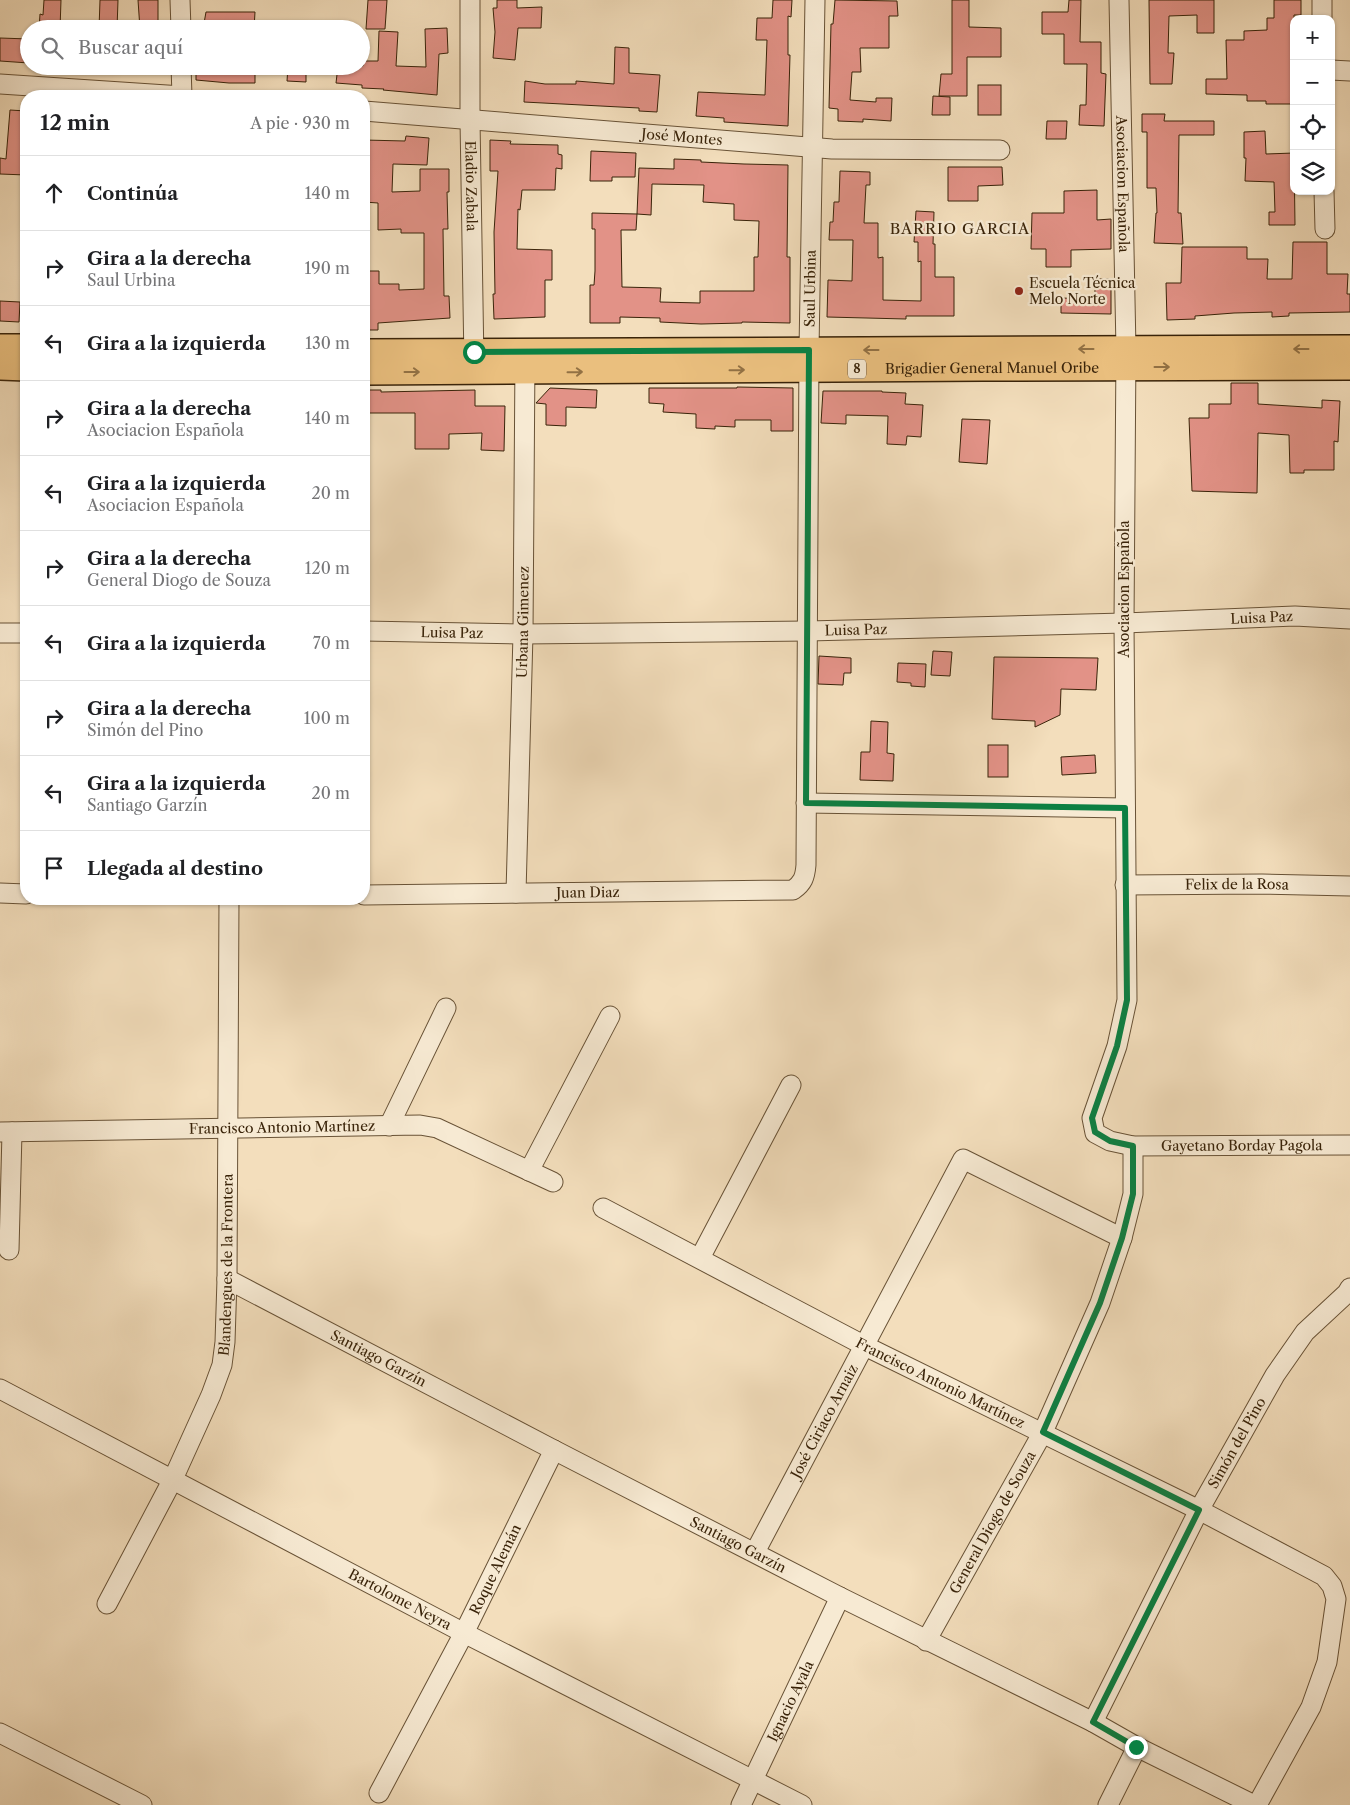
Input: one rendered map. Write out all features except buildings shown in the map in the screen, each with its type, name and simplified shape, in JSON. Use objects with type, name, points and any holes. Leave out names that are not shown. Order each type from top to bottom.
[{"type":"main road","points":[[0,347],[20,347]]},
{"type":"main road","name":"Brigadier General Manuel Oribe","points":[[370,353],[474,362],[525,362],[1126,358],[1350,348]]},
{"type":"main road","name":"Brigadier General Manuel Oribe","points":[[1126,358],[1350,367]]},
{"type":"main road","name":"Brigadier General Manuel Oribe","points":[[370,371],[474,362]]},
{"type":"main road","points":[[0,367],[20,368]]},
{"type":"street","points":[[180,0],[180,20]]},
{"type":"street","name":"Eladio Zabala","points":[[470,0],[474,362]]},
{"type":"street","name":"Saul Urbina","points":[[804,877],[815,0]]},
{"type":"street","name":"Asociacion Española","points":[[1119,0],[1126,358],[1124,623],[1127,1000],[1117,1046],[1092,1118],[1095,1132],[1110,1141],[1133,1146]]},
{"type":"street","points":[[1322,0],[1322,15]]},
{"type":"street","points":[[1335,70],[1350,71]]},
{"type":"street","points":[[181,75],[182,90]]},
{"type":"street","points":[[0,84],[91,90]]},
{"type":"street","name":"José Montes","points":[[370,112],[832,150],[1000,150]]},
{"type":"street","points":[[1324,195],[1325,229]]},
{"type":"street","name":"Urbana Gimenez","points":[[516,893],[524,634],[525,362]]},
{"type":"street","name":"Luisa Paz","points":[[370,631],[524,634],[808,631],[1124,623],[1295,616],[1350,618]]},
{"type":"street","points":[[0,633],[20,633]]},
{"type":"street","points":[[806,803],[1125,808]]},
{"type":"street","name":"Juan Diaz","points":[[370,895],[793,890],[800,885],[804,877]]},
{"type":"street","name":"Felix de la Rosa","points":[[1125,885],[1262,884],[1350,886]]},
{"type":"street","points":[[0,893],[20,894]]},
{"type":"street","name":"Blandengues de la Frontera","points":[[107,1604],[173,1479],[222,1366],[225,1342],[227,1278],[229,905]]},
{"type":"street","points":[[389,1126],[446,1008]]},
{"type":"street","points":[[529,1171],[610,1016]]},
{"type":"street","points":[[700,1258],[791,1085]]},
{"type":"street","name":"Francisco Antonio Martínez","points":[[6,1132],[420,1125],[438,1128],[553,1182]]},
{"type":"street","points":[[6,1132],[9,1250]]},
{"type":"street","name":"Gayetano Borday Pagola","points":[[1133,1146],[1350,1145]]},
{"type":"street","name":"General Diogo de Souza","points":[[926,1641],[1043,1432],[1100,1303],[1122,1238],[1133,1194],[1133,1146]]},
{"type":"street","name":"José Ciriaco Arnaiz","points":[[755,1552],[963,1159],[1122,1238]]},
{"type":"street","name":"Francisco Antonio Martínez","points":[[603,1208],[865,1346],[1199,1510],[1324,1576],[1332,1586],[1336,1599],[1327,1662],[1311,1707],[1255,1805]]},
{"type":"street","name":"Santiago Garzín","points":[[227,1278],[554,1450],[840,1597],[1093,1722],[1136,1747],[1255,1805]]},
{"type":"street","name":"Simón del Pino","points":[[1093,1722],[1199,1510],[1275,1375],[1305,1332],[1350,1288]]},
{"type":"street","name":"Bartolome Neyra","points":[[0,1389],[464,1633],[802,1805]]},
{"type":"street","name":"Roque Alemán","points":[[379,1793],[464,1633],[554,1450]]},
{"type":"street","name":"Ignacio Ayala","points":[[741,1805],[840,1597]]},
{"type":"street","points":[[0,1733],[142,1805]]},
{"type":"street","points":[[1108,1805],[1136,1747]]},
{"type":"place","name":"Escuela Técnica Melo Norte","points":[[1019,291]]},
{"type":"district","name":"BARRIO GARCIA","points":[[960,229]]},
{"type":"route","points":[[474,352],[809,350],[806,803],[1125,808],[1127,1000],[1117,1046],[1092,1118],[1095,1132],[1110,1141],[1133,1146],[1133,1194],[1122,1238],[1100,1303],[1043,1432],[1199,1510],[1093,1722],[1136,1747]]}]
